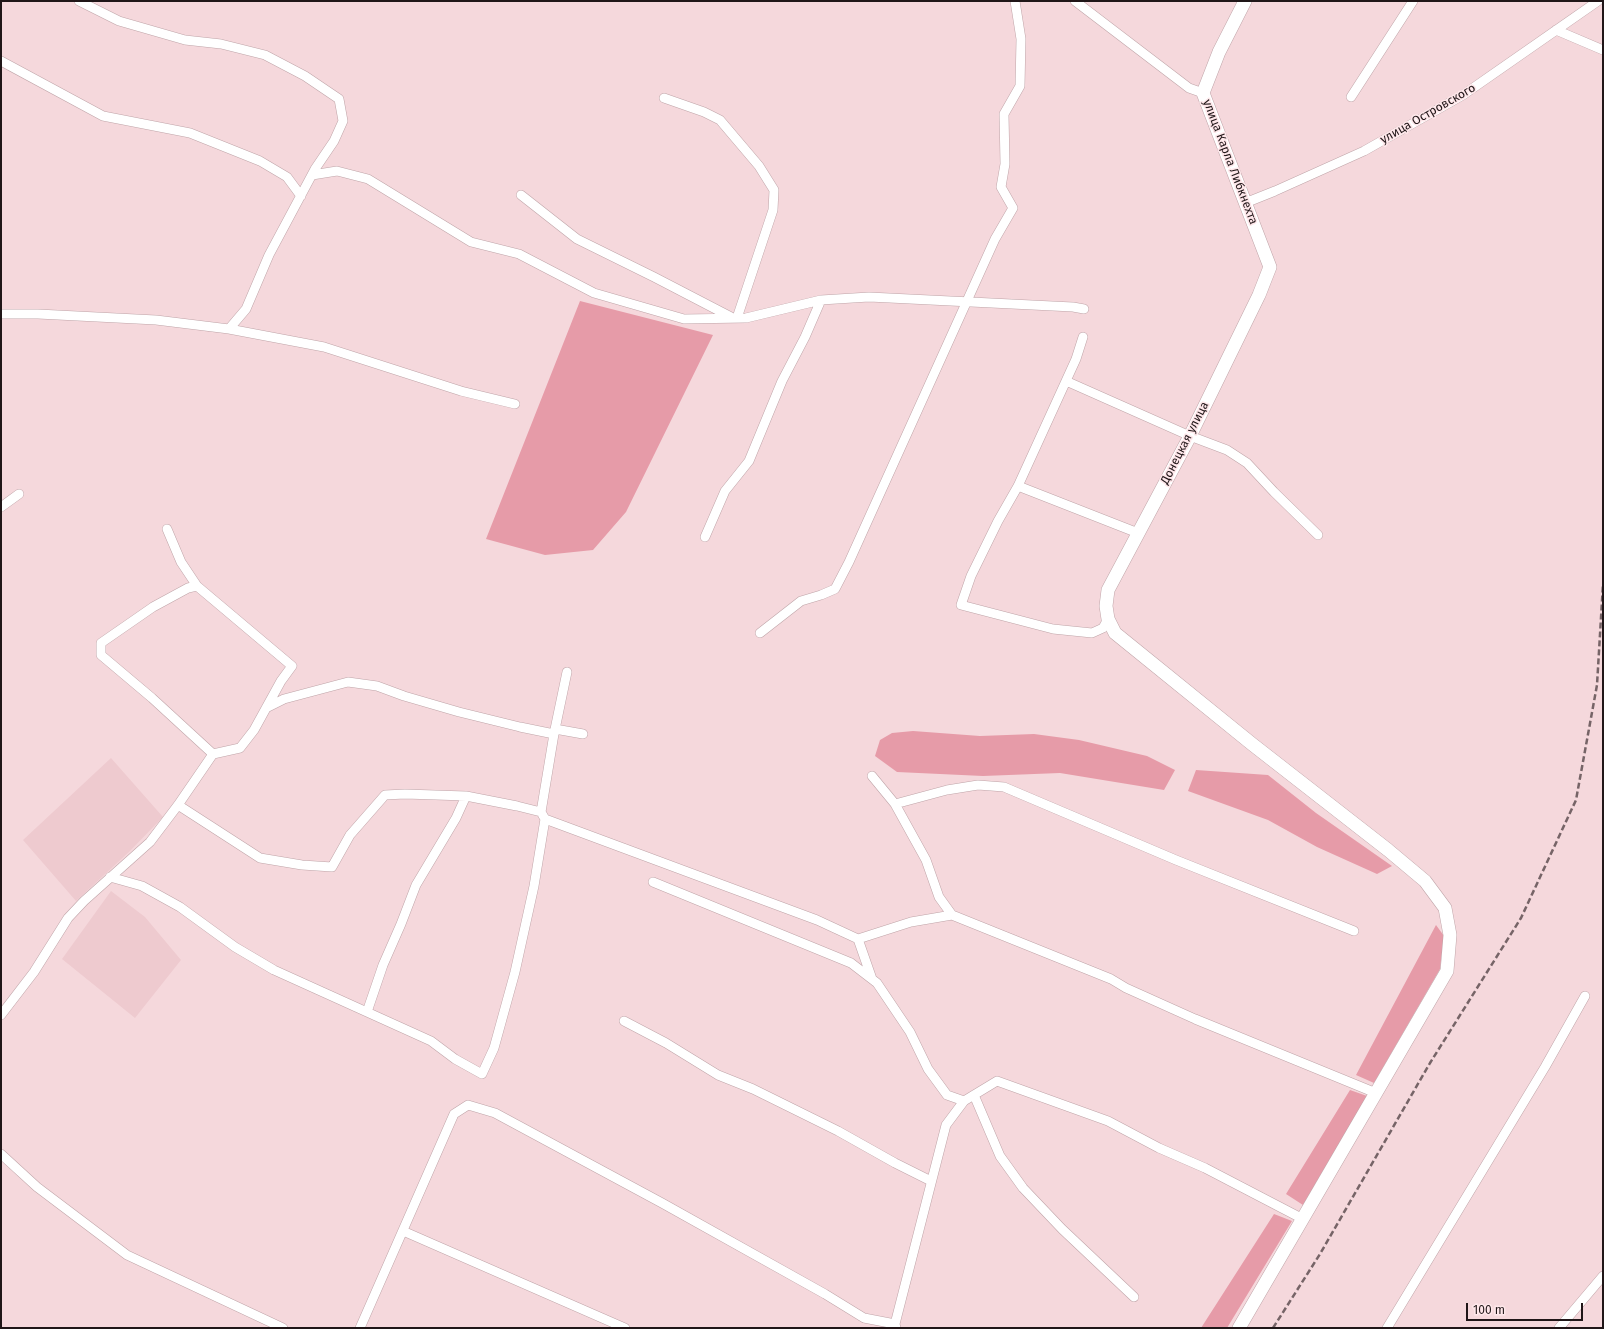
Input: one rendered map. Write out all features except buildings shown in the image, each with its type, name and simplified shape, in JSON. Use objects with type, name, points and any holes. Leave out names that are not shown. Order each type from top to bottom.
[{"type":"street","points":[[79,1],[119,21],[185,40],[221,44],[265,55],[305,76],[339,99],[343,121],[334,141],[312,175],[269,255],[246,309],[229,329]]},
{"type":"street","points":[[760,633],[801,601],[835,589],[849,562],[935,375],[995,239],[1013,208],[1001,187],[1005,164],[1004,114],[1020,86],[1021,39],[1015,1]]},
{"type":"street","name":"улица Карла Либкнехта","points":[[1075,1],[1189,88],[1203,93],[1270,267]]},
{"type":"street","points":[[1203,93],[1219,52],[1244,1]]},
{"type":"street","points":[[1351,97],[1413,1]]},
{"type":"street","name":"улица Островского","points":[[1245,203],[1364,151],[1463,95],[1598,1]]},
{"type":"street","points":[[1556,30],[1603,50]]},
{"type":"street","points":[[1,61],[103,116],[190,133],[260,161],[287,177],[301,196]]},
{"type":"street","points":[[664,98],[704,112],[720,120],[759,166],[774,190],[773,210],[734,318]]},
{"type":"street","points":[[312,175],[337,171],[368,179],[471,242],[519,254],[594,293],[684,319],[746,318],[821,300],[869,297],[1073,307],[1084,309]]},
{"type":"street","points":[[521,195],[577,239],[734,318]]},
{"type":"street","name":"Донецкая улица","points":[[1108,619],[1106,606],[1108,590],[1190,436],[1259,295],[1270,267]]},
{"type":"street","points":[[705,537],[724,491],[749,461],[782,381],[805,337],[821,300]]},
{"type":"street","points":[[1,314],[38,314],[156,320],[229,329],[324,347],[462,391],[514,404]]},
{"type":"street","points":[[1083,337],[1076,359],[1018,486],[998,521],[971,576],[961,605],[1046,627],[1068,630],[1092,632],[1103,628],[1108,619]]},
{"type":"street","points":[[1066,381],[1190,436],[1227,450],[1247,463],[1318,535]]},
{"type":"street","points":[[1018,486],[1138,534]]},
{"type":"street","points":[[1,507],[19,494]]},
{"type":"street","points":[[1,1015],[34,972],[68,918],[110,877],[150,842],[178,806],[213,754],[240,748],[254,730],[281,680],[292,666],[197,586],[181,562],[167,529]]},
{"type":"street","points":[[197,586],[188,588],[152,607],[100,643],[101,655],[152,698],[213,754]]},
{"type":"street","points":[[1108,619],[1115,633],[1425,881],[1445,908],[1450,935],[1447,971],[1239,1328]]},
{"type":"street","points":[[110,877],[142,886],[180,907],[235,947],[274,970],[431,1041],[455,1059],[482,1074],[494,1048],[515,972],[534,886],[554,731],[566,672]]},
{"type":"street","points":[[266,708],[284,699],[348,682],[377,686],[404,696],[458,712],[520,727],[583,734]]},
{"type":"street","points":[[872,776],[895,804],[926,860],[939,897],[952,915]]},
{"type":"street","points":[[895,804],[947,790],[978,785],[1004,787],[1176,860],[1354,931]]},
{"type":"street","points":[[178,806],[260,858],[302,865],[332,867],[350,835],[385,795],[405,794],[466,796],[543,815],[817,920],[858,939],[911,922],[952,915],[1111,979],[1126,988],[1194,1019],[1376,1093]]},
{"type":"street","points":[[367,1012],[383,965],[416,885],[456,818],[466,796]]},
{"type":"street","points":[[653,882],[851,963],[876,982],[910,1032],[928,1069],[947,1095],[964,1101]]},
{"type":"street","points":[[858,939],[872,979]]},
{"type":"street","points":[[1387,1328],[1546,1067],[1585,996]]},
{"type":"street","points":[[624,1021],[718,1075],[753,1089],[838,1131],[931,1181]]},
{"type":"street","points":[[360,1328],[454,1114],[468,1105],[495,1113],[662,1203],[825,1294],[864,1318],[895,1326],[946,1126],[964,1101],[997,1081],[1108,1122],[1159,1148],[1205,1168],[1303,1219]]},
{"type":"street","points":[[974,1095],[1000,1156],[1023,1188],[1062,1229],[1134,1297]]},
{"type":"street","points":[[1,1154],[37,1187],[127,1255],[283,1328]]},
{"type":"street","points":[[403,1231],[625,1328]]},
{"type":"street","points":[[1558,1328],[1603,1276]]},
{"type":"shaded area","points":[[580,301],[713,335],[626,512],[593,550],[545,555],[486,539]]},
{"type":"shaded area","points":[[913,731],[980,736],[1034,734],[1079,740],[1147,756],[1175,770],[1164,790],[1060,773],[983,776],[897,772],[875,756],[880,740],[892,733]]},
{"type":"shaded area","points":[[111,758],[163,817],[129,852],[76,901],[23,840]]},
{"type":"shaded area","points":[[1196,770],[1268,775],[1316,813],[1392,866],[1377,874],[1317,847],[1268,820],[1188,791]]},
{"type":"shaded area","points":[[111,891],[145,917],[181,960],[135,1018],[62,959]]},
{"type":"shaded area","points":[[1436,925],[1444,936],[1440,969],[1374,1083],[1356,1075]]},
{"type":"shaded area","points":[[1350,1090],[1367,1096],[1303,1205],[1286,1194]]},
{"type":"shaded area","points":[[1274,1214],[1292,1221],[1227,1328],[1201,1328]]},
{"type":"railway","points":[[1273,1328],[1320,1254],[1430,1063],[1521,918],[1576,800],[1597,685],[1603,584]]}]
